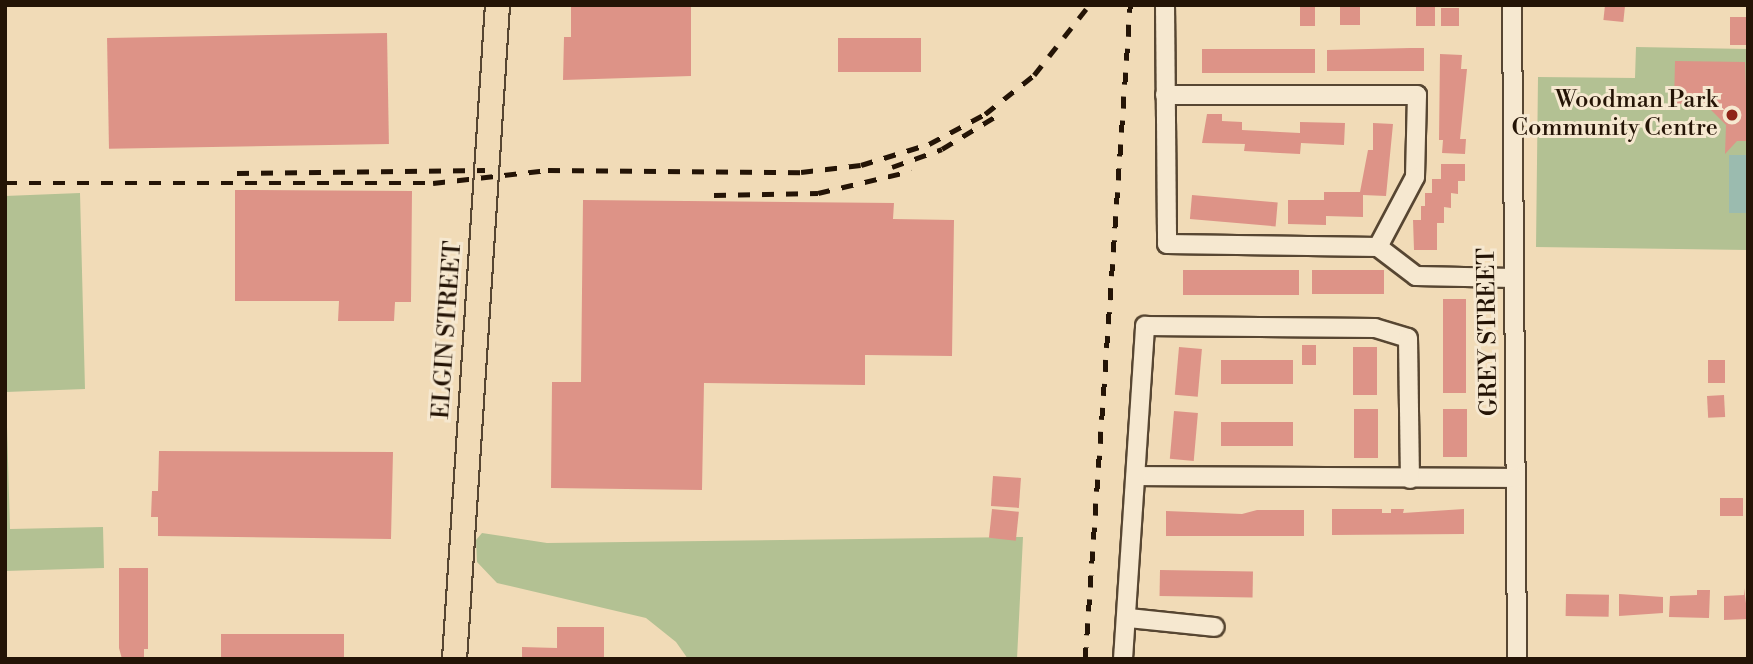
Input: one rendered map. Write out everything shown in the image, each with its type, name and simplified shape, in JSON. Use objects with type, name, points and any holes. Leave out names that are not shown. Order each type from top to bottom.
[{"type":"main road","name":"ELGIN STREET","points":[[454,659],[497,5]]},
{"type":"street","points":[[1165,5],[1167,244],[1378,247],[1416,276],[1513,278]]},
{"type":"street","name":"GREY STREET","points":[[1512,5],[1517,659]]},
{"type":"street","points":[[1166,95],[1417,95],[1415,177],[1378,247]]},
{"type":"street","points":[[1123,659],[1128,618],[1145,326],[1375,328],[1408,338],[1410,479]]},
{"type":"street","points":[[1136,475],[1516,478]]},
{"type":"street","points":[[1128,618],[1215,627]]},
{"type":"green space","points":[[1636,47],[1748,49],[1748,250],[1536,247],[1538,77],[1635,78]]},
{"type":"green space","points":[[80,193],[85,389],[6,392],[10,529],[103,527],[104,568],[5,571],[5,196]]},
{"type":"green space","points":[[482,533],[547,543],[1023,537],[1017,659],[688,659],[676,642],[646,618],[497,583],[477,562],[476,540]]},
{"type":"shaded area","points":[[1729,155],[1748,155],[1748,213],[1729,213]]},
{"type":"building","points":[[571,5],[691,5],[691,76],[563,80],[564,37],[571,37]]},
{"type":"building","points":[[1300,5],[1315,5],[1315,26],[1300,26]]},
{"type":"building","points":[[1340,5],[1360,5],[1360,25],[1340,25]]},
{"type":"building","points":[[1416,5],[1435,5],[1435,26],[1416,26]]},
{"type":"building","points":[[1605,5],[1625,7],[1623,22],[1603,20]]},
{"type":"building","points":[[1441,8],[1459,8],[1459,26],[1441,26]]},
{"type":"building","points":[[1730,17],[1748,17],[1748,45],[1730,45]]},
{"type":"building","points":[[387,33],[389,144],[109,149],[107,38]]},
{"type":"building","points":[[838,38],[921,38],[921,72],[838,72]]},
{"type":"building","points":[[1424,48],[1424,71],[1327,71],[1327,50]]},
{"type":"building","points":[[1202,49],[1315,49],[1315,73],[1202,73]]},
{"type":"building","points":[[1440,54],[1462,55],[1461,69],[1467,69],[1460,139],[1466,139],[1465,154],[1442,153],[1443,140],[1439,140]]},
{"type":"building","name":"Woodman Park Community Centre","points":[[1675,61],[1745,62],[1748,141],[1737,141],[1725,154],[1726,125],[1705,104],[1674,104]]},
{"type":"building","points":[[1207,114],[1222,114],[1222,121],[1242,122],[1242,130],[1300,133],[1300,122],[1345,123],[1344,145],[1301,143],[1300,154],[1244,151],[1245,144],[1202,143]]},
{"type":"building","points":[[1373,123],[1393,124],[1386,196],[1363,195],[1363,217],[1326,216],[1326,225],[1288,224],[1288,200],[1324,200],[1324,192],[1360,192],[1368,150],[1373,150]]},
{"type":"building","points":[[1441,164],[1465,164],[1465,181],[1458,181],[1458,194],[1451,193],[1451,208],[1444,207],[1444,223],[1437,223],[1437,250],[1414,250],[1413,220],[1421,220],[1425,193],[1432,193],[1432,179],[1441,179]]},
{"type":"building","points":[[235,190],[412,191],[411,302],[395,302],[394,321],[338,321],[339,301],[235,301]]},
{"type":"building","points":[[1192,195],[1278,202],[1276,226],[1190,219]]},
{"type":"building","points":[[583,200],[894,203],[893,219],[954,220],[952,356],[865,355],[865,385],[704,383],[702,490],[551,488],[552,382],[581,382]]},
{"type":"building","points":[[1183,270],[1299,270],[1299,295],[1183,295]]},
{"type":"building","points":[[1312,270],[1384,270],[1384,294],[1312,294]]},
{"type":"building","points":[[1443,299],[1466,299],[1466,393],[1443,393]]},
{"type":"building","points":[[1302,345],[1316,345],[1316,365],[1302,365]]},
{"type":"building","points":[[1179,347],[1202,349],[1198,397],[1175,395]]},
{"type":"building","points":[[1353,347],[1377,347],[1377,395],[1353,395]]},
{"type":"building","points":[[1221,360],[1293,360],[1293,384],[1221,384]]},
{"type":"building","points":[[1708,360],[1725,360],[1725,383],[1708,383]]},
{"type":"building","points":[[1724,395],[1725,417],[1708,418],[1707,396]]},
{"type":"building","points":[[1354,409],[1378,409],[1378,458],[1354,458]]},
{"type":"building","points":[[1443,409],[1467,409],[1467,457],[1443,457]]},
{"type":"building","points":[[1174,411],[1198,413],[1194,461],[1170,459]]},
{"type":"building","points":[[1221,422],[1293,422],[1293,446],[1221,446]]},
{"type":"building","points":[[159,451],[393,452],[391,539],[158,536],[158,517],[151,517],[152,491],[158,491]]},
{"type":"building","points":[[993,476],[1021,478],[1019,508],[991,506]]},
{"type":"building","points":[[1720,498],[1743,498],[1743,516],[1720,516]]},
{"type":"building","points":[[992,509],[1019,512],[1016,541],[989,538]]},
{"type":"building","points":[[1332,509],[1382,509],[1382,513],[1391,513],[1391,509],[1404,509],[1403,513],[1464,509],[1464,534],[1332,535]]},
{"type":"building","points":[[1257,510],[1304,510],[1304,536],[1166,536],[1166,511],[1242,514]]},
{"type":"building","points":[[119,568],[148,568],[148,649],[144,649],[144,659],[122,659],[119,648]]},
{"type":"building","points":[[1160,570],[1253,572],[1253,598],[1160,596]]},
{"type":"building","points":[[1744,588],[1748,619],[1724,620],[1724,596],[1744,595]]},
{"type":"building","points":[[1697,590],[1710,590],[1709,618],[1669,617],[1670,596],[1697,595]]},
{"type":"building","points":[[1566,594],[1609,595],[1609,617],[1566,616]]},
{"type":"building","points":[[1619,594],[1663,597],[1663,613],[1619,616]]},
{"type":"building","points":[[557,627],[604,627],[604,659],[522,659],[522,647],[557,648]]},
{"type":"building","points":[[221,634],[344,634],[344,659],[221,659]]},
{"type":"railway","points":[[5,183],[433,183],[548,170],[801,172],[861,165],[929,144],[985,114],[1034,75],[1089,5]]},
{"type":"railway","points":[[1085,659],[1130,5]]},
{"type":"railway","points":[[892,167],[942,149],[998,115]]},
{"type":"railway","points":[[237,173],[485,170]]},
{"type":"railway","points":[[714,195],[818,193],[911,171]]},
{"type":"place","name":"Woodman Park Community Centre","points":[[1732,115]]}]
